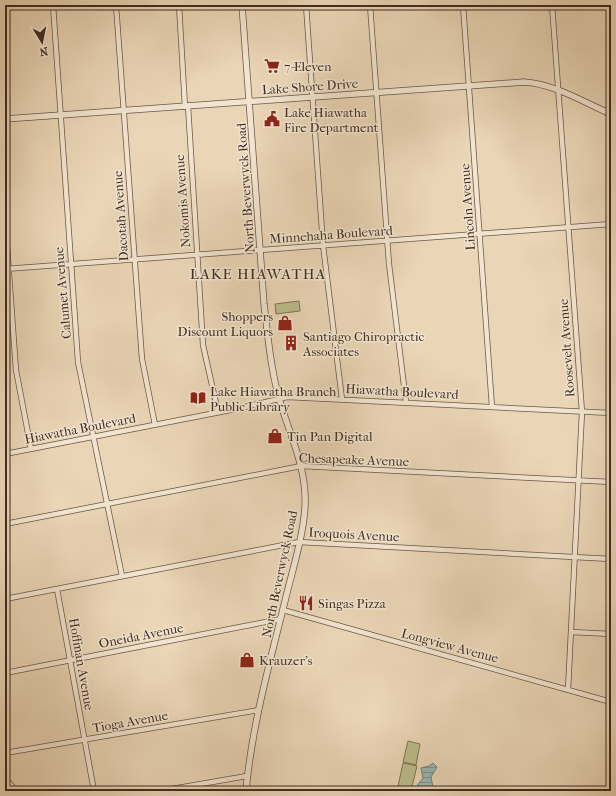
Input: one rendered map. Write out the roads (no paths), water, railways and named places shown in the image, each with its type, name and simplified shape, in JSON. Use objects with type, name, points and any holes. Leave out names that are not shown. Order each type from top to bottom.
[{"type":"street","name":"Calumet Avenue","points":[[53,5],[78,362],[122,576]]},
{"type":"street","name":"Dacotah Avenue","points":[[116,5],[142,359],[155,425]]},
{"type":"street","name":"Nokomis Avenue","points":[[179,5],[203,346],[218,412]]},
{"type":"street","name":"North Beverwyck Road","points":[[242,5],[260,250],[270,346],[280,399],[301,466],[304,483],[305,508],[299,542],[259,710],[247,776],[246,791]]},
{"type":"street","points":[[306,5],[322,245],[342,399]]},
{"type":"street","points":[[370,5],[375,93],[387,241],[406,402]]},
{"type":"street","name":"Lincoln Avenue","points":[[463,5],[492,407]]},
{"type":"street","name":"Roosevelt Avenue","points":[[552,5],[582,412],[576,558],[568,690]]},
{"type":"street","name":"Lake Shore Drive","points":[[5,119],[524,82],[535,83],[558,90],[611,114]]},
{"type":"street","points":[[5,218],[7,269],[16,370],[31,449]]},
{"type":"street","name":"Minnehaha Boulevard","points":[[7,269],[611,224]]},
{"type":"street","name":"Hiawatha Boulevard","points":[[5,454],[155,425],[287,397],[611,413]]},
{"type":"street","name":"Chesapeake Avenue","points":[[5,524],[301,466],[611,482]]},
{"type":"street","name":"Iroquois Avenue","points":[[5,599],[299,542],[611,559]]},
{"type":"street","name":"Hoffman Avenue","points":[[58,589],[69,660],[94,791]]},
{"type":"street","name":"Longview Avenue","points":[[283,610],[611,702]]},
{"type":"street","name":"Oneida Avenue","points":[[5,673],[280,619]]},
{"type":"street","points":[[571,632],[611,634]]},
{"type":"street","name":"Tioga Avenue","points":[[5,753],[259,710]]},
{"type":"street","points":[[160,791],[247,776]]},
{"type":"street","points":[[5,778],[16,791]]},
{"type":"water","points":[[433,763],[437,767],[431,777],[433,787],[420,791],[416,787],[423,778],[421,768],[429,766]]},
{"type":"place","name":"7-Eleven","points":[[272,66]]},
{"type":"place","name":"Lake Hiawatha Fire Department","points":[[272,119]]},
{"type":"place","name":"Shoppers Discount Liquors","points":[[285,323]]},
{"type":"place","name":"Santiago Chiropractic Associates","points":[[291,343]]},
{"type":"place","name":"Lake Hiawatha Branch Public Library","points":[[198,398]]},
{"type":"place","name":"Tin Pan Digital","points":[[275,436]]},
{"type":"place","name":"Singas Pizza","points":[[306,603]]},
{"type":"place","name":"Krauzer's","points":[[247,660]]},
{"type":"district","name":"LAKE HIAWATHA","points":[[258,274]]}]
